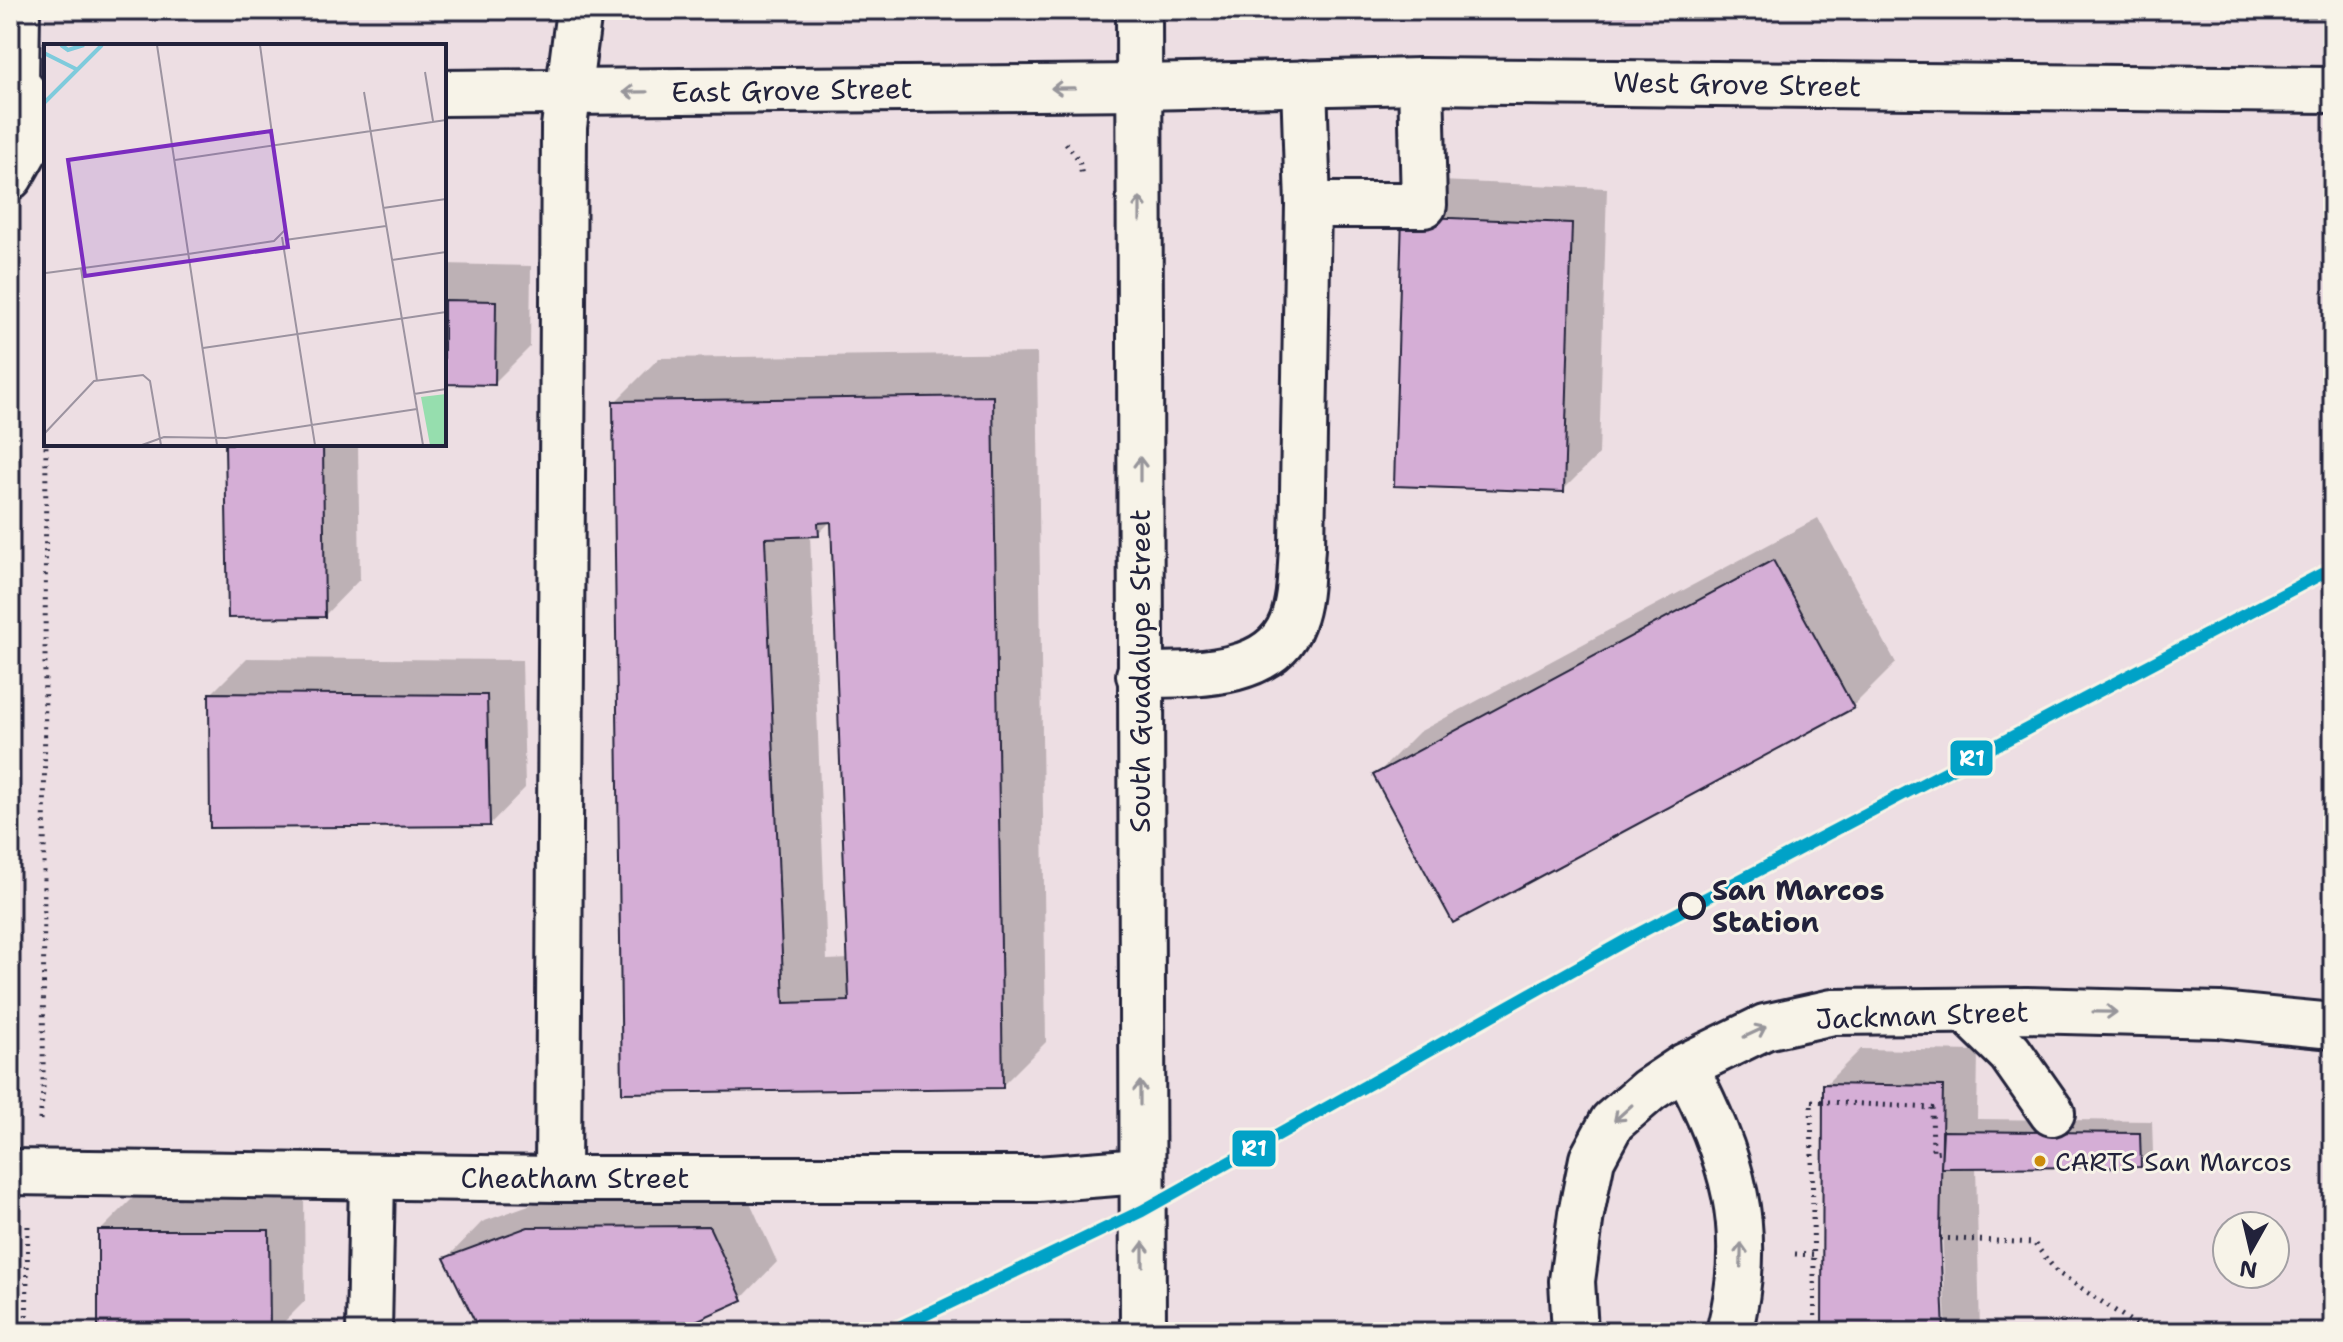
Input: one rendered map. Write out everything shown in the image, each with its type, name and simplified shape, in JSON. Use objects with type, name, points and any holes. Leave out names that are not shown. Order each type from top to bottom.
[{"type":"street","points":[[17,10],[13,83],[44,118]]},
{"type":"street","points":[[558,1179],[563,141],[579,10]]},
{"type":"street","name":"South Guadalupe Street","points":[[1139,10],[1143,1332]]},
{"type":"street","points":[[1308,205],[1424,205],[1421,81]]},
{"type":"street","name":"West Grove Street","points":[[1141,87],[1421,81],[2333,90]]},
{"type":"street","points":[[1139,675],[1199,674],[1262,657],[1282,641],[1292,622],[1298,598],[1302,548],[1308,205],[1304,83]]},
{"type":"street","name":"East Grove Street","points":[[446,93],[1141,87]]},
{"type":"street","points":[[10,177],[27,147],[44,129]]},
{"type":"street","points":[[1967,1011],[2010,1053],[2052,1113]]},
{"type":"street","name":"Jackman Street","points":[[1575,1332],[1572,1281],[1592,1159],[1612,1122],[1649,1090],[1685,1066],[1765,1027],[1833,1012],[1967,1011],[2332,1019]]},
{"type":"street","points":[[1685,1066],[1716,1126],[1733,1181],[1742,1253],[1729,1332]]},
{"type":"street","name":"Cheatham Street","points":[[10,1172],[558,1179],[1038,1179],[1141,1171]]},
{"type":"street","points":[[369,1332],[372,1177]]},
{"type":"path","points":[[1056,136],[1079,160],[1084,182]]},
{"type":"path","points":[[43,1091],[46,446]]},
{"type":"path","points":[[1815,1332],[1811,1101],[1932,1108],[1933,1152],[1942,1151]]},
{"type":"path","points":[[1940,1238],[2034,1243],[2057,1272],[2147,1332]]},
{"type":"path","points":[[26,1245],[26,1332]]},
{"type":"shaded area","points":[[1215,10],[1647,10],[1648,20],[1215,19]]},
{"type":"building","points":[[1402,216],[1572,223],[1564,492],[1394,486]]},
{"type":"building","points":[[446,300],[496,301],[495,385],[446,384]]},
{"type":"building","points":[[993,396],[1003,1088],[622,1093],[613,401]],"holes":[[[831,522],[849,1001],[784,1003],[765,538],[819,536],[818,523]]]},
{"type":"building","points":[[225,446],[323,446],[325,617],[228,618]]},
{"type":"building","points":[[1773,560],[1854,708],[1453,923],[1373,775]]},
{"type":"building","points":[[209,693],[487,695],[490,826],[210,828]]},
{"type":"building","points":[[1823,1084],[1943,1086],[1940,1238],[1944,1332],[1822,1332]]},
{"type":"building","points":[[1943,1131],[2140,1133],[2141,1167],[1941,1168]]},
{"type":"building","points":[[709,1226],[743,1300],[671,1332],[480,1332],[444,1258],[528,1227]]},
{"type":"building","points":[[98,1230],[269,1230],[270,1332],[98,1332]]},
{"type":"transit line","name":"R1","points":[[889,1332],[1142,1211],[1630,938],[2333,568]]},
{"type":"place","name":"San Marcos Station","points":[[1692,906]]},
{"type":"place","name":"CARTS San Marcos","points":[[2040,1161]]}]
